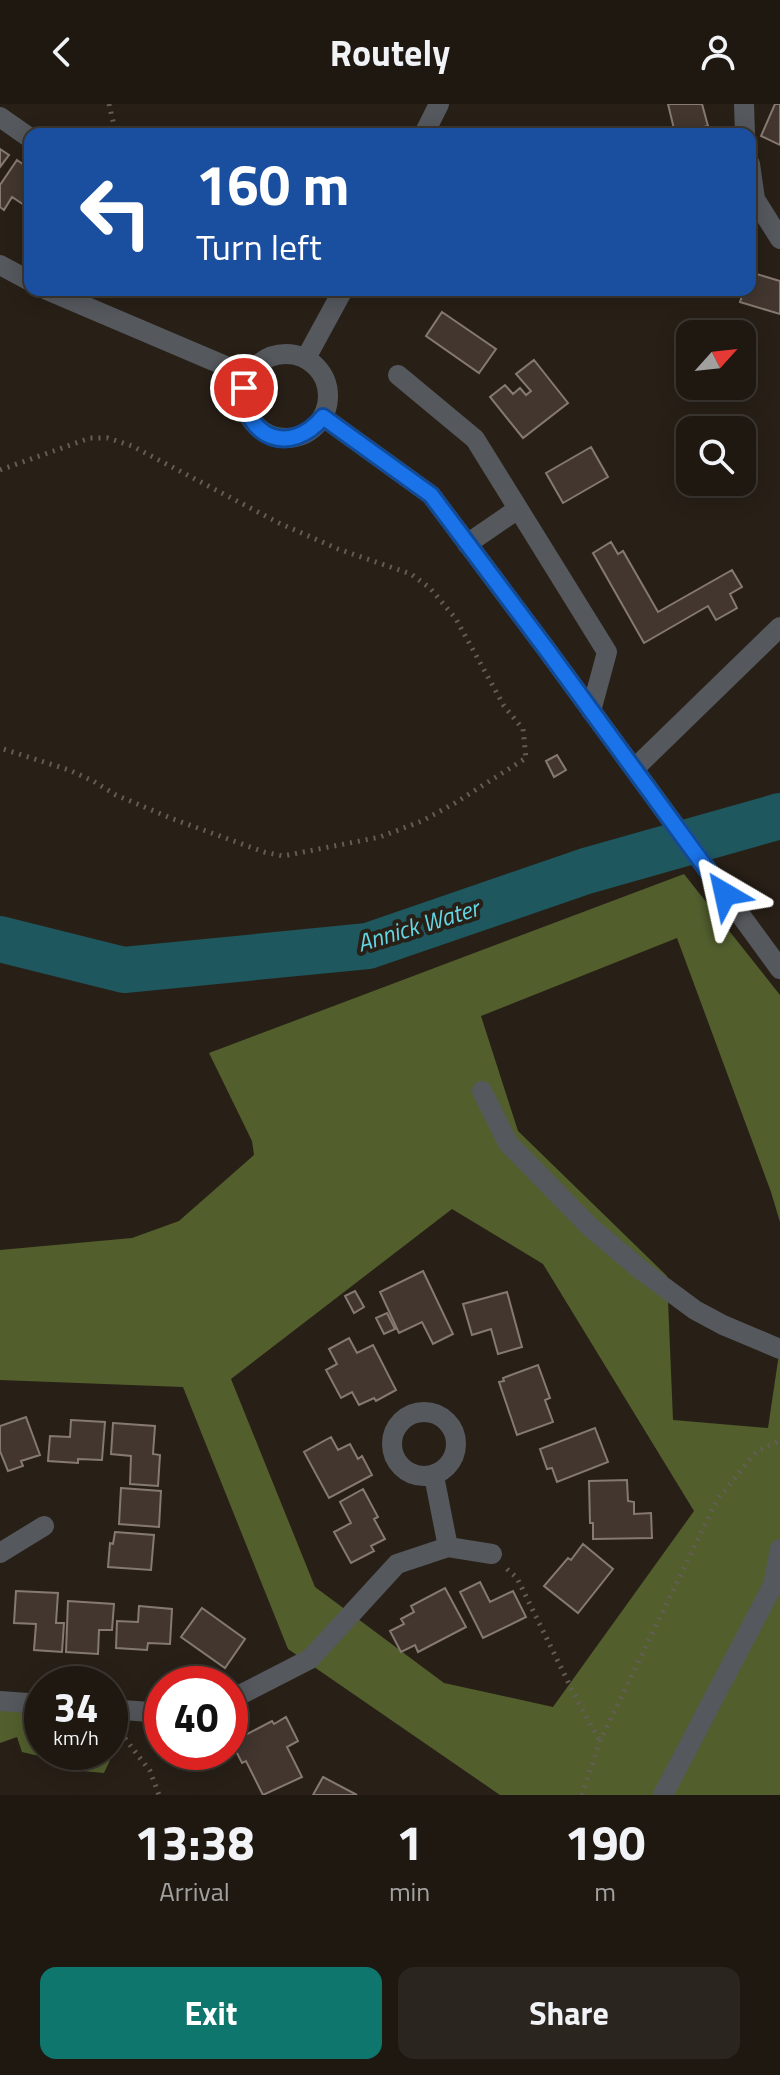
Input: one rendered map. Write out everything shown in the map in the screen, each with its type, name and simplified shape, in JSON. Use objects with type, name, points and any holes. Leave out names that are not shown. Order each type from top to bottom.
[{"type":"street","points":[[427,128],[439,104]]},
{"type":"street","points":[[744,104],[745,128]]},
{"type":"street","points":[[0,117],[24,134]]},
{"type":"street","points":[[756,201],[780,239]]},
{"type":"street","points":[[0,265],[24,278]]},
{"type":"street","points":[[61,296],[249,376]]},
{"type":"street","points":[[306,358],[340,296]]},
{"type":"street","points":[[282,354],[306,358],[317,366],[329,391],[323,417],[314,429],[288,439],[260,430],[244,403],[244,388],[249,376],[258,364],[268,358],[282,354]]},
{"type":"street","points":[[398,375],[475,439],[607,652],[591,711]]},
{"type":"street","points":[[323,417],[431,495],[780,969]]},
{"type":"street","points":[[467,544],[518,509]]},
{"type":"street","points":[[634,769],[780,627]]},
{"type":"street","points":[[482,1091],[508,1143],[590,1227],[695,1310],[780,1349]]},
{"type":"street","points":[[434,1476],[448,1547]]},
{"type":"street","points":[[0,1553],[44,1526]]},
{"type":"street","points":[[248,1691],[310,1659],[397,1564],[448,1547],[492,1554]]},
{"type":"street","points":[[663,1795],[773,1585],[780,1549]]},
{"type":"street","points":[[0,1701],[24,1703]]},
{"type":"path","points":[[109,104],[115,128]]},
{"type":"path","points":[[0,470],[90,438],[108,438],[132,446],[279,523],[338,549],[411,574],[430,588],[456,619],[504,706],[523,729],[526,758],[422,821],[380,837],[283,856],[173,819],[116,795],[69,770],[0,748]]},
{"type":"path","points":[[582,1795],[600,1741],[717,1500],[756,1452],[780,1440]]},
{"type":"path","points":[[492,1554],[517,1578],[600,1741]]},
{"type":"path","points":[[128,1742],[150,1771],[159,1795]]},
{"type":"green space","points":[[684,874],[780,995],[780,1222],[677,938],[481,1016],[518,1131],[667,1276],[673,1420],[768,1428],[780,1347],[780,1795],[500,1795],[288,1649],[183,1387],[0,1380],[0,1250],[132,1238],[179,1221],[254,1155],[252,1141],[209,1053]],"holes":[[[452,1209],[543,1264],[694,1511],[553,1707],[444,1683],[315,1587],[231,1379]]]},
{"type":"green space","points":[[0,1709],[24,1710],[24,1752],[17,1737],[0,1743]]},
{"type":"green space","points":[[71,1770],[105,1770],[104,1773]]},
{"type":"building","points":[[668,104],[702,104],[708,126],[674,128]]},
{"type":"building","points":[[775,104],[780,104],[780,145],[761,136]]},
{"type":"building","points":[[0,149],[9,155],[0,167]]},
{"type":"building","points":[[17,160],[24,165],[24,205],[12,197],[4,210],[0,207],[0,185]]},
{"type":"building","points":[[756,274],[780,281],[780,314],[740,302],[742,296],[756,296]]},
{"type":"building","points":[[442,312],[496,349],[479,373],[426,336]]},
{"type":"building","points":[[534,360],[568,403],[523,438],[490,397],[505,385],[513,394],[520,388],[526,395],[531,391],[516,374]]},
{"type":"building","points":[[591,447],[608,477],[563,503],[546,473]]},
{"type":"building","points":[[611,542],[618,554],[623,551],[658,612],[732,570],[742,587],[730,594],[737,608],[716,620],[708,606],[644,643],[593,553]]},
{"type":"building","points":[[557,755],[566,770],[554,777],[546,761]]},
{"type":"building","points":[[423,1271],[453,1334],[433,1344],[422,1322],[399,1333],[380,1292]]},
{"type":"building","points":[[355,1291],[364,1307],[354,1313],[345,1296]]},
{"type":"building","points":[[507,1292],[522,1347],[498,1354],[491,1329],[472,1335],[463,1304]]},
{"type":"building","points":[[387,1313],[395,1329],[384,1334],[376,1318]]},
{"type":"building","points":[[349,1338],[357,1353],[373,1345],[396,1390],[376,1401],[374,1398],[359,1405],[352,1392],[341,1398],[326,1370],[337,1364],[329,1349]]},
{"type":"building","points":[[538,1365],[550,1398],[545,1400],[553,1422],[517,1435],[499,1382]]},
{"type":"building","points":[[26,1417],[40,1455],[21,1461],[23,1466],[8,1471],[0,1451],[0,1426]]},
{"type":"building","points":[[71,1420],[105,1422],[102,1460],[78,1459],[78,1463],[48,1461],[50,1436],[70,1437]]},
{"type":"building","points":[[113,1423],[155,1426],[153,1454],[160,1455],[158,1486],[130,1484],[131,1456],[111,1454]]},
{"type":"building","points":[[595,1428],[608,1462],[557,1482],[552,1468],[547,1469],[540,1449]]},
{"type":"building","points":[[331,1437],[338,1450],[350,1444],[358,1459],[362,1456],[372,1475],[329,1498],[304,1452]]},
{"type":"building","points":[[627,1480],[628,1501],[634,1502],[634,1514],[651,1513],[652,1538],[593,1539],[589,1481]]},
{"type":"building","points":[[121,1488],[161,1491],[159,1527],[119,1524]]},
{"type":"building","points":[[363,1489],[378,1517],[374,1519],[385,1539],[371,1546],[374,1551],[351,1563],[334,1532],[351,1523],[340,1502]]},
{"type":"building","points":[[115,1532],[154,1535],[151,1570],[108,1567],[110,1543],[113,1544]]},
{"type":"building","points":[[583,1544],[613,1569],[578,1613],[544,1586]]},
{"type":"building","points":[[480,1582],[490,1602],[513,1591],[526,1617],[483,1638],[460,1592]]},
{"type":"building","points":[[445,1588],[466,1627],[418,1652],[415,1645],[401,1652],[390,1631],[404,1624],[401,1619],[414,1612],[411,1606]]},
{"type":"building","points":[[16,1591],[58,1593],[56,1623],[64,1623],[62,1652],[34,1650],[36,1624],[14,1623]]},
{"type":"building","points":[[68,1601],[114,1604],[112,1630],[99,1630],[98,1654],[66,1652]]},
{"type":"building","points":[[139,1606],[172,1609],[170,1644],[148,1643],[147,1650],[116,1648],[117,1621],[138,1622]]},
{"type":"building","points":[[202,1608],[245,1639],[226,1666],[222,1666],[181,1637]]},
{"type":"building","points":[[286,1717],[298,1741],[287,1747],[302,1777],[263,1795],[248,1765],[248,1734],[272,1721],[274,1724]]},
{"type":"building","points":[[323,1777],[357,1795],[313,1795]]},
{"type":"waterway","name":"Annick Water","points":[[0,939],[124,970],[368,946],[586,871],[780,816]]},
{"type":"route","points":[[244,388],[246,411],[260,430],[288,439],[314,429],[323,417],[431,495],[725,894]]}]
